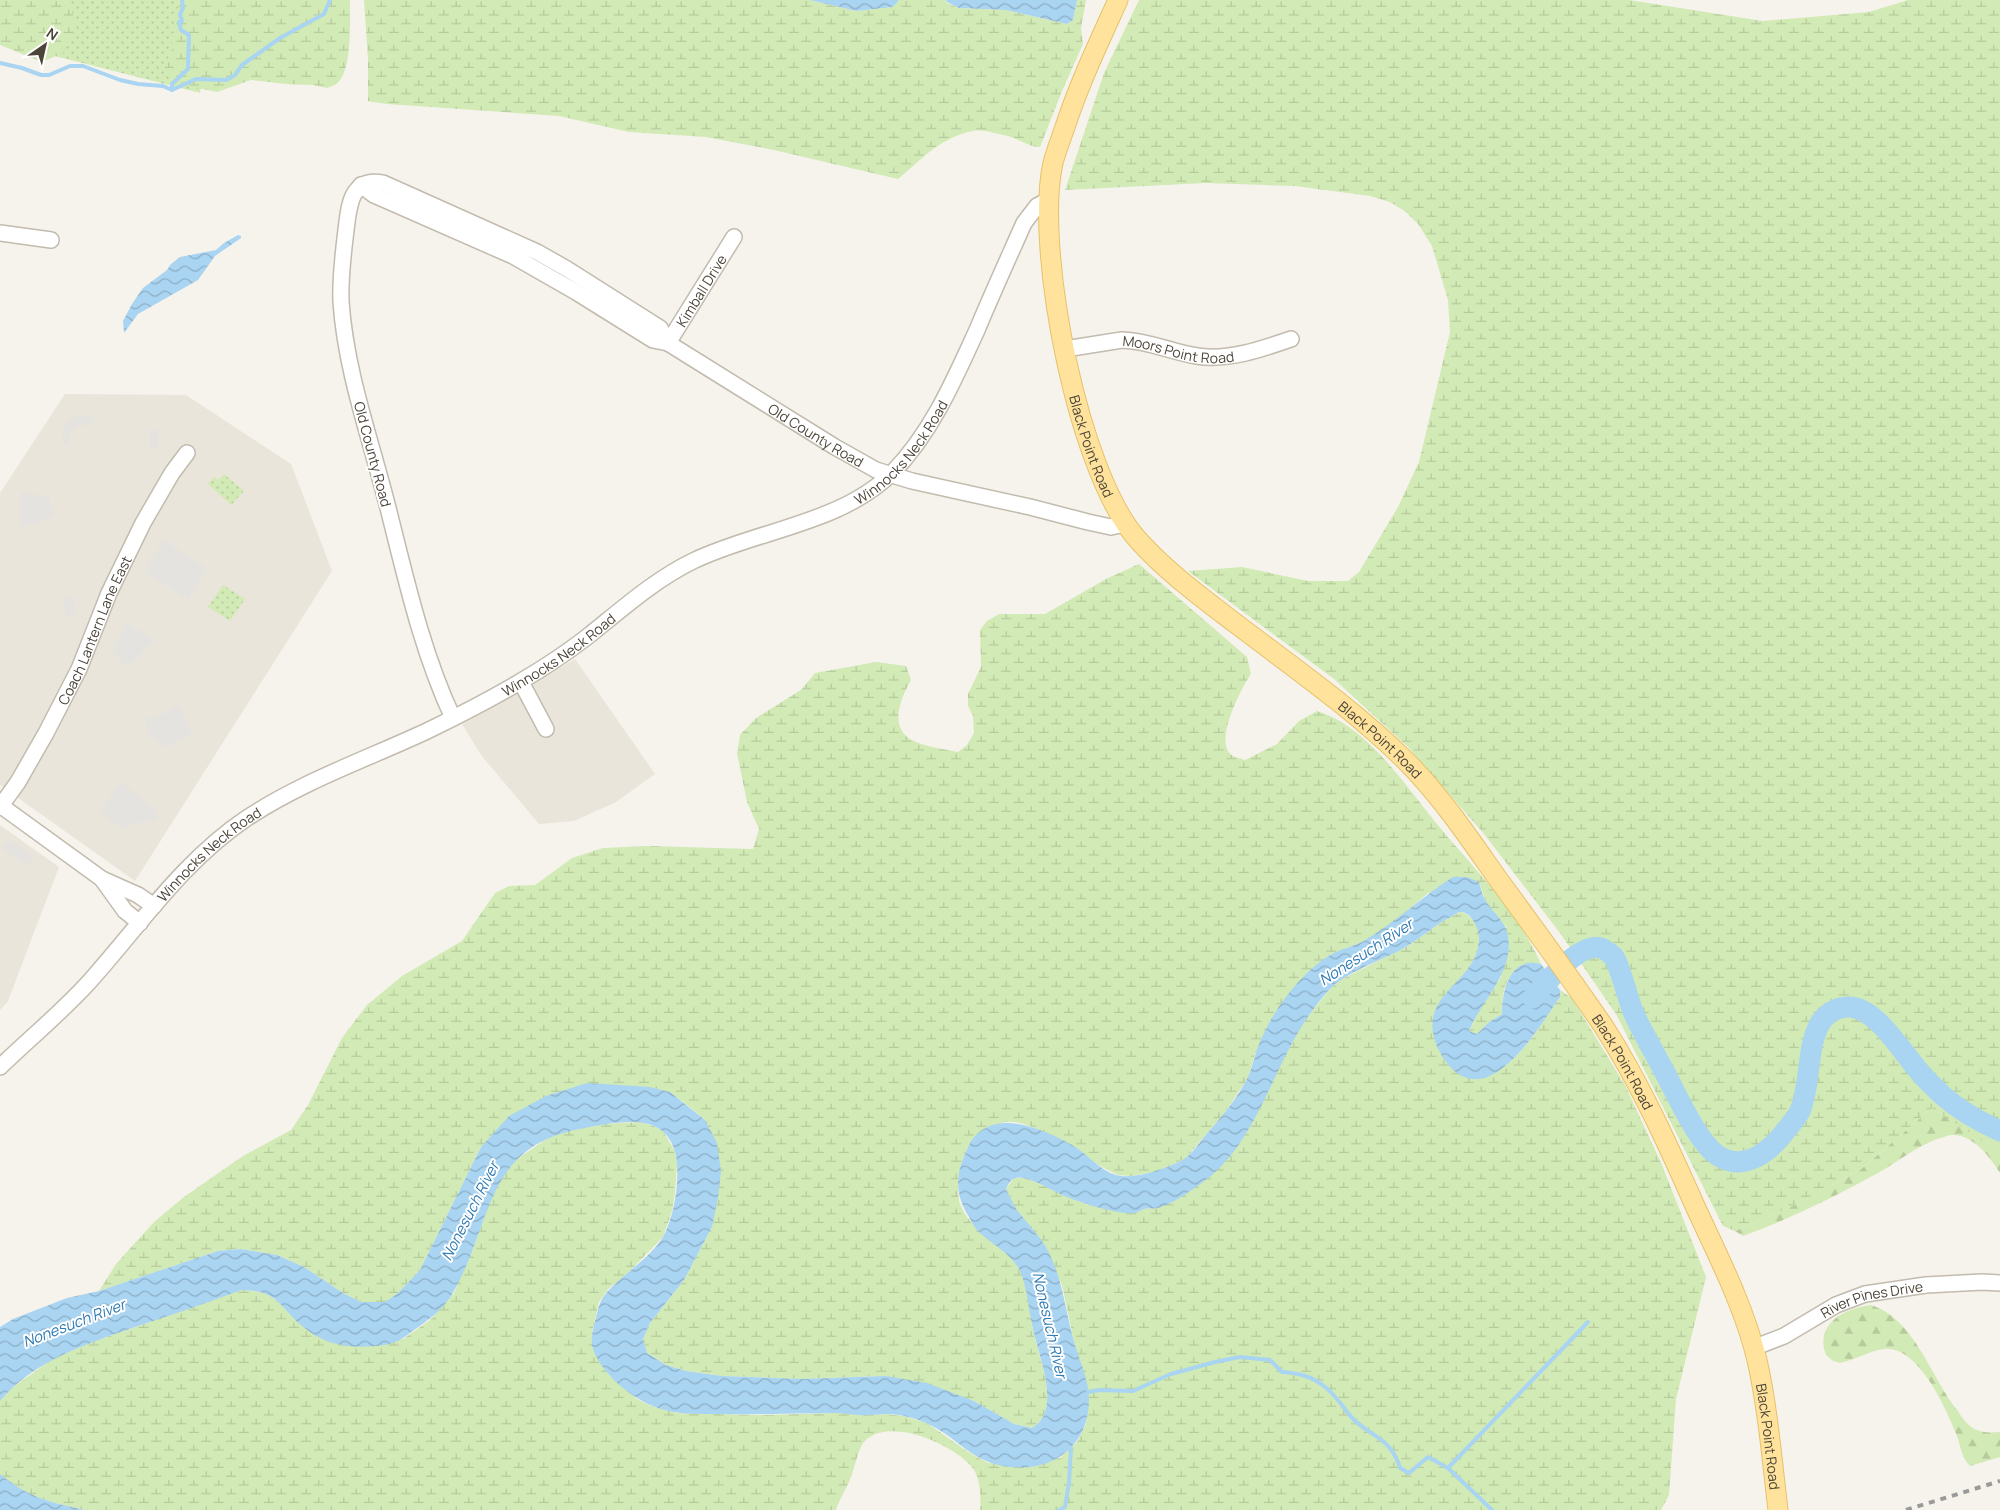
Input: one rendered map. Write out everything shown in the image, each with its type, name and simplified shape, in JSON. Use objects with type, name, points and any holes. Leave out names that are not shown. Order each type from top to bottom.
[{"type":"main road","name":"Black Point Road","points":[[1118,0],[1070,112],[1053,164],[1048,200],[1050,253],[1055,297],[1065,349],[1079,409],[1096,464],[1110,498],[1125,524],[1152,554],[1193,590],[1353,714],[1407,762],[1446,807],[1574,983],[1615,1044],[1654,1118],[1728,1279],[1754,1348],[1764,1398],[1778,1510]]},
{"type":"street","name":"Old County Road","points":[[453,718],[441,693],[418,623],[349,360],[341,301],[341,277],[348,213],[356,189],[361,185],[374,195],[513,256],[653,340],[668,342],[835,447],[889,475],[1111,527],[1125,524]]},
{"type":"street","name":"Winnocks Neck Road","points":[[0,1067],[83,988],[202,854],[253,814],[314,781],[453,718],[521,682],[571,648],[626,605],[673,572],[712,552],[833,510],[865,493],[889,475],[914,449],[943,402],[1024,223],[1036,206],[1048,200]]},
{"type":"street","points":[[0,233],[51,240]]},
{"type":"street","name":"Kimball Drive","points":[[668,342],[734,237]]},
{"type":"street","name":"Moors Point Road","points":[[1065,349],[1131,340],[1156,344],[1196,356],[1215,357],[1233,355],[1291,339]]},
{"type":"street","name":"Coach Lantern Lane East","points":[[0,805],[18,782],[70,687],[87,650],[109,593],[143,523],[164,486],[187,453]]},
{"type":"street","points":[[521,682],[546,729]]},
{"type":"street","points":[[0,805],[102,879],[138,895],[154,906]]},
{"type":"street","points":[[102,879],[125,911],[140,923]]},
{"type":"street","name":"River Pines Drive","points":[[1754,1348],[1784,1336],[1836,1305],[1865,1294],[1926,1285],[2000,1283]]},
{"type":"shaded area","points":[[65,394],[186,395],[291,464],[332,571],[135,881],[0,785],[0,493]]},
{"type":"shaded area","points":[[91,415],[95,423],[76,427],[72,430],[67,445],[62,442],[64,424],[77,416]]},
{"type":"shaded area","points":[[150,429],[159,430],[158,449],[149,449]]},
{"type":"shaded area","points":[[21,492],[49,497],[54,516],[20,528]]},
{"type":"shaded area","points":[[164,540],[207,569],[188,600],[144,572]]},
{"type":"shaded area","points":[[73,597],[77,614],[66,616],[62,599]]},
{"type":"shaded area","points":[[127,623],[155,640],[127,667],[112,650]]},
{"type":"shaded area","points":[[575,659],[655,774],[616,802],[574,821],[539,824],[481,755],[462,724]]},
{"type":"shaded area","points":[[178,705],[192,734],[167,747],[150,737],[145,718],[156,718]]},
{"type":"shaded area","points":[[120,782],[155,809],[158,821],[129,824],[124,830],[100,812]]},
{"type":"shaded area","points":[[0,825],[59,867],[8,1001],[0,1010]]},
{"type":"shaded area","points":[[9,839],[34,857],[27,866],[2,848]]},
{"type":"green space","points":[[0,0],[215,0],[200,93],[0,42]]},
{"type":"green space","points":[[0,0],[69,0],[76,26],[63,53],[42,62],[0,45]]},
{"type":"green space","points":[[183,0],[350,0],[350,42],[344,73],[337,83],[327,88],[313,85],[251,80],[217,92],[193,87],[169,76],[165,70],[165,64],[172,50],[172,31],[178,8]]},
{"type":"green space","points":[[364,0],[810,0],[856,11],[893,7],[899,0],[946,0],[947,3],[959,8],[1006,10],[1067,24],[1073,20],[1077,0],[1086,0],[1081,28],[1083,44],[1040,147],[1029,145],[1008,136],[986,131],[973,131],[951,138],[932,150],[898,179],[774,150],[706,137],[629,132],[559,116],[387,104],[368,101],[368,60]]},
{"type":"green space","points":[[1139,0],[1629,0],[1763,21],[1869,12],[1908,0],[2000,0],[2000,1148],[1983,1141],[1932,1108],[1860,1170],[1793,1206],[1735,1231],[1723,1226],[1616,1014],[1560,933],[1484,834],[1410,749],[1334,679],[1188,571],[1242,567],[1308,581],[1348,581],[1359,572],[1398,507],[1419,462],[1450,332],[1448,300],[1432,246],[1418,224],[1406,212],[1390,202],[1370,196],[1295,186],[1206,183],[1065,190],[1104,73]]},
{"type":"green space","points":[[224,474],[244,491],[231,505],[208,484],[214,477],[218,480]]},
{"type":"green space","points":[[1139,564],[1247,657],[1251,674],[1232,711],[1226,733],[1226,743],[1231,755],[1245,760],[1277,744],[1299,721],[1317,711],[1348,726],[1365,740],[1403,780],[1437,824],[1494,891],[1520,926],[1541,964],[1529,965],[1515,972],[1506,983],[1502,1014],[1489,1022],[1477,1034],[1469,1031],[1481,1007],[1501,977],[1506,927],[1486,902],[1479,882],[1428,893],[1399,918],[1365,941],[1330,955],[1255,1054],[1248,1078],[1223,1115],[1185,1159],[1156,1172],[1131,1176],[1118,1175],[1053,1137],[1026,1125],[1007,1122],[977,1137],[967,1148],[961,1163],[958,1181],[960,1204],[971,1222],[1016,1264],[1024,1279],[1033,1330],[1046,1382],[1047,1396],[1046,1409],[1041,1420],[1032,1428],[1014,1424],[974,1401],[886,1376],[801,1379],[722,1376],[686,1371],[666,1365],[647,1353],[643,1339],[650,1323],[684,1280],[712,1227],[705,1120],[674,1096],[658,1089],[637,1087],[481,1147],[420,1270],[398,1293],[385,1302],[361,1302],[343,1293],[304,1267],[277,1255],[241,1249],[218,1251],[99,1291],[116,1264],[154,1222],[184,1197],[243,1156],[291,1130],[308,1105],[342,1038],[367,1005],[402,976],[462,941],[495,893],[509,886],[535,885],[572,858],[603,848],[648,846],[753,849],[759,829],[747,802],[737,753],[740,735],[756,718],[801,690],[815,673],[876,662],[906,666],[911,680],[901,703],[898,720],[900,728],[912,740],[929,746],[958,752],[967,745],[974,733],[973,716],[968,706],[968,694],[981,667],[980,630],[987,621],[999,614],[1045,614],[1106,579]]},
{"type":"green space","points":[[223,585],[245,599],[230,621],[208,607]]},
{"type":"green space","points":[[1460,912],[1465,913],[1475,923],[1479,935],[1478,947],[1467,970],[1435,1011],[1505,1066],[1535,1034],[1560,997],[1560,990],[1572,998],[1626,1087],[1662,1165],[1706,1277],[1676,1399],[1669,1495],[1661,1510],[980,1510],[979,1481],[974,1470],[962,1458],[950,1449],[921,1436],[890,1431],[877,1434],[866,1440],[863,1444],[836,1510],[85,1510],[30,1494],[0,1474],[0,1401],[9,1390],[51,1360],[89,1343],[242,1290],[256,1291],[267,1295],[287,1310],[403,1339],[430,1320],[454,1293],[475,1244],[489,1204],[498,1184],[509,1167],[548,1138],[564,1132],[604,1124],[640,1122],[663,1131],[675,1151],[677,1165],[672,1211],[663,1237],[624,1277],[609,1288],[599,1302],[592,1332],[608,1374],[637,1399],[651,1406],[677,1413],[758,1415],[838,1413],[903,1416],[927,1423],[968,1452],[988,1463],[1060,1458],[1077,1442],[1086,1424],[1087,1385],[1075,1347],[1062,1285],[1042,1242],[1015,1208],[1006,1189],[1014,1178],[1026,1178],[1088,1205],[1134,1213],[1168,1204],[1185,1194],[1242,1140],[1295,1036],[1311,1012],[1331,988],[1344,978],[1408,946],[1443,921]]},
{"type":"green space","points":[[1932,1108],[1982,1140],[2000,1148],[2000,1173],[1974,1142],[1960,1136],[1948,1135],[1921,1146],[1878,1173],[1795,1215],[1743,1236],[1735,1231],[1793,1206],[1860,1170]]},
{"type":"green space","points":[[1871,1305],[1886,1312],[1911,1336],[1948,1398],[1968,1424],[1981,1431],[2000,1432],[2000,1457],[1970,1466],[1964,1458],[1957,1436],[1937,1393],[1928,1379],[1908,1357],[1896,1350],[1884,1349],[1840,1363],[1833,1361],[1826,1355],[1823,1344],[1828,1326],[1842,1314]]},
{"type":"water","points":[[810,0],[899,0],[893,7],[856,11]]},
{"type":"water","points":[[946,0],[1077,0],[1073,20],[1067,24],[1006,10],[959,8]]},
{"type":"water","points":[[238,235],[241,238],[215,256],[198,280],[138,314],[124,333],[123,321],[143,288],[167,270],[180,257],[216,250]]},
{"type":"water","points":[[1453,877],[1467,877],[1479,882],[1486,902],[1505,926],[1509,943],[1508,957],[1503,970],[1469,1031],[1477,1034],[1489,1022],[1502,1014],[1506,986],[1515,970],[1522,965],[1530,963],[1541,964],[1560,990],[1560,997],[1538,1029],[1524,1048],[1508,1064],[1492,1075],[1475,1079],[1458,1074],[1442,1056],[1433,1034],[1433,1016],[1439,1002],[1467,970],[1477,952],[1479,936],[1477,927],[1472,918],[1460,912],[1409,945],[1348,975],[1322,997],[1296,1035],[1262,1105],[1235,1149],[1219,1169],[1179,1198],[1158,1208],[1128,1213],[1110,1210],[1067,1197],[1041,1184],[1020,1177],[1015,1178],[1009,1183],[1006,1189],[1014,1205],[1037,1234],[1052,1259],[1088,1388],[1089,1406],[1086,1422],[1080,1436],[1059,1457],[1045,1464],[1029,1467],[997,1465],[975,1455],[926,1423],[902,1416],[839,1413],[685,1413],[668,1411],[653,1406],[625,1390],[608,1373],[595,1354],[592,1345],[594,1324],[604,1295],[653,1250],[664,1235],[674,1206],[677,1185],[675,1150],[666,1134],[656,1127],[636,1122],[612,1123],[580,1129],[549,1138],[525,1152],[508,1170],[496,1191],[467,1265],[450,1297],[431,1318],[397,1341],[385,1345],[362,1347],[331,1342],[311,1333],[270,1296],[254,1291],[242,1290],[66,1353],[31,1373],[14,1386],[0,1401],[0,1327],[13,1319],[67,1298],[99,1291],[218,1251],[241,1249],[277,1255],[304,1267],[343,1293],[361,1302],[385,1302],[398,1293],[420,1270],[481,1147],[509,1116],[546,1096],[587,1083],[650,1087],[670,1092],[705,1120],[717,1143],[721,1171],[712,1227],[684,1280],[650,1323],[643,1339],[647,1353],[666,1365],[686,1371],[722,1376],[801,1379],[886,1376],[927,1383],[974,1401],[1014,1424],[1032,1428],[1041,1420],[1046,1409],[1046,1382],[1043,1367],[1019,1269],[1006,1254],[977,1230],[960,1199],[959,1173],[969,1145],[979,1133],[990,1126],[1004,1123],[1018,1124],[1032,1127],[1060,1139],[1078,1149],[1110,1173],[1116,1175],[1141,1175],[1181,1161],[1194,1150],[1243,1087],[1271,1019],[1302,978],[1328,956],[1363,941],[1378,932]]},
{"type":"water","points":[[0,1474],[30,1494],[85,1510],[0,1510]]},
{"type":"waterway","points":[[172,90],[172,84],[188,69],[189,35],[181,30],[179,22],[182,21],[180,14],[183,8],[182,0]]},
{"type":"waterway","points":[[0,63],[41,75],[49,75],[70,66],[83,66],[120,80],[163,86],[172,90],[196,79],[226,80],[235,75],[242,65],[280,38],[324,14],[330,0]]},
{"type":"waterway","name":"Nonesuch River","points":[[1533,998],[1563,966],[1583,951],[1601,948],[1612,955],[1616,960],[1634,1014],[1688,1116],[1709,1148],[1727,1160],[1747,1161],[1756,1157],[1773,1145],[1794,1120],[1800,1111],[1806,1090],[1812,1046],[1819,1025],[1832,1012],[1845,1007],[1860,1009],[1869,1015],[1888,1032],[1921,1073],[1942,1095],[1955,1106],[2000,1131]]},
{"type":"waterway","points":[[1448,1468],[1588,1322]]},
{"type":"waterway","points":[[1088,1392],[1099,1390],[1133,1391],[1171,1374],[1240,1357],[1270,1360],[1282,1372],[1299,1374],[1310,1378],[1329,1390],[1353,1419],[1381,1439],[1392,1450],[1400,1468],[1409,1473],[1428,1457],[1448,1468],[1492,1510]]},
{"type":"waterway","points":[[1059,1510],[1065,1507],[1069,1483],[1071,1448]]},
{"type":"railway","points":[[1906,1510],[2000,1481]]}]
